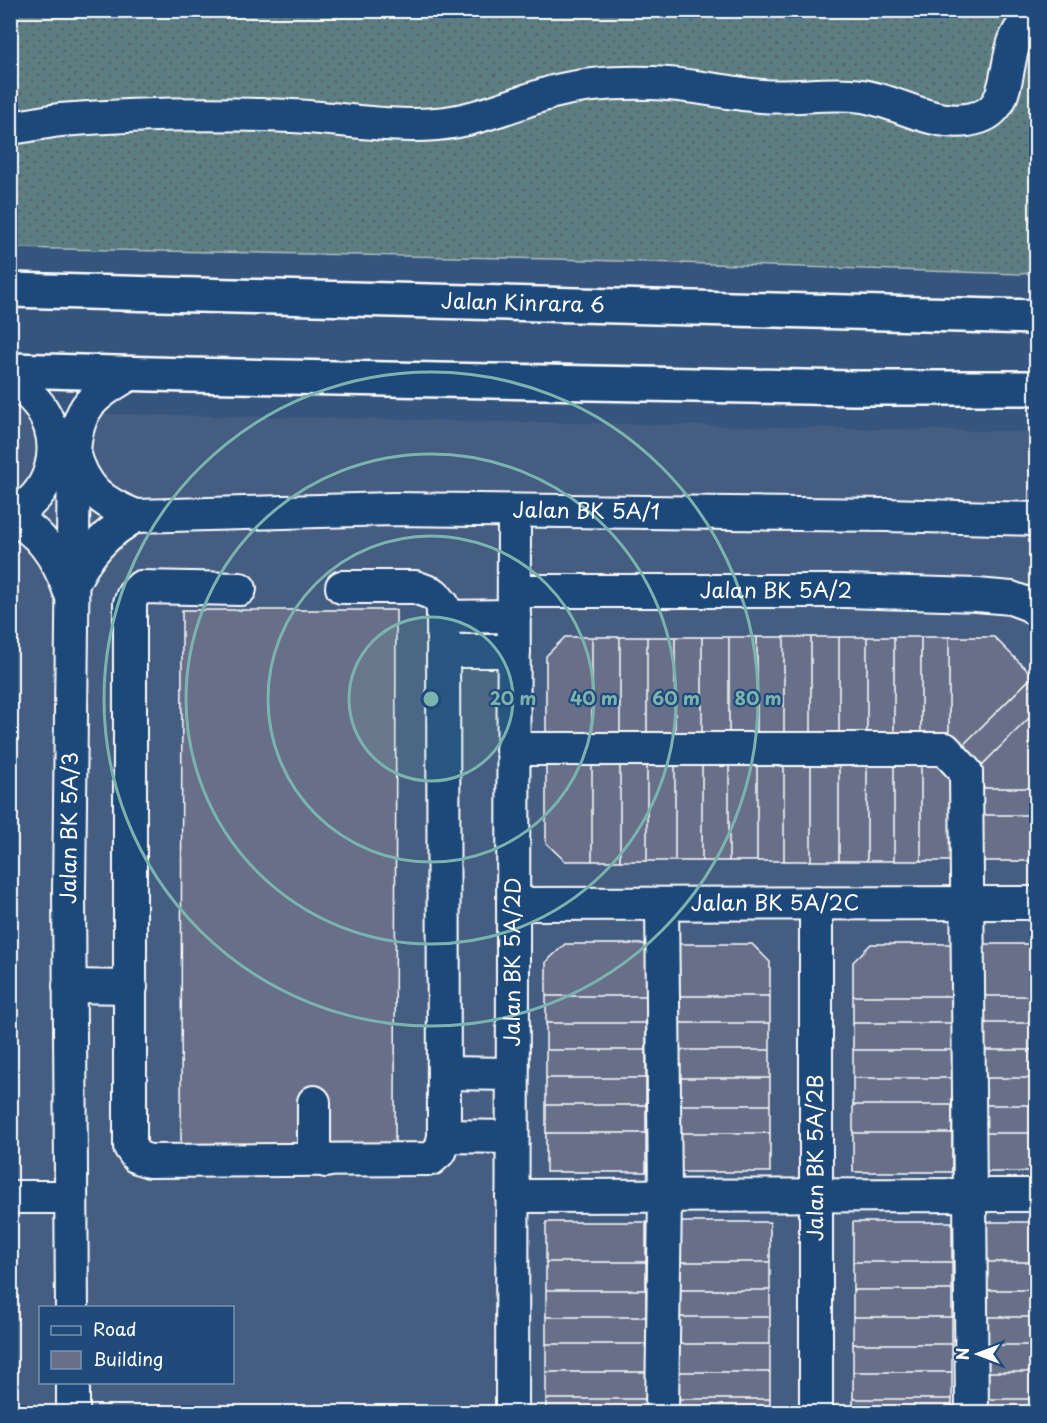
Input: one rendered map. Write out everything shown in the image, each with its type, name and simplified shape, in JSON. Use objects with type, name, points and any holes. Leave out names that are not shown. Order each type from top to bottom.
[{"type":"main road","name":"Jalan Kinrara 6","points":[[10,290],[1036,317]]},
{"type":"main road","points":[[10,370],[852,388],[1036,388]]},
{"type":"street","points":[[10,128],[57,120],[224,115],[338,118],[408,125],[440,124],[482,115],[557,91],[592,85],[651,83],[711,88],[762,96],[843,94],[866,96],[938,120],[965,120],[983,116],[1000,101],[1017,34],[1028,21],[1036,17]]},
{"type":"street","name":"Jalan BK 5A/3","points":[[72,1306],[69,986],[75,431],[90,402],[103,390],[130,374]]},
{"type":"street","points":[[10,379],[40,407],[54,438],[54,458],[49,475],[39,492],[23,509],[10,516],[32,530],[45,545],[56,559],[73,591]]},
{"type":"street","name":"Jalan BK 5A/1","points":[[74,452],[85,482],[96,494],[113,507],[136,516],[393,509],[898,515],[1036,519]]},
{"type":"street","name":"Jalan BK 5A/2D","points":[[512,1413],[514,511]]},
{"type":"street","points":[[73,591],[83,564],[95,547],[114,529],[136,516]]},
{"type":"street","points":[[240,589],[141,587],[133,595],[130,603],[130,1147],[137,1157],[149,1161],[431,1159],[441,1150],[444,1136],[443,605],[434,594],[415,586],[342,586]]},
{"type":"street","name":"Jalan BK 5A/2","points":[[443,617],[514,604],[844,591],[1011,598],[1030,605],[1036,610]]},
{"type":"street","points":[[444,651],[514,651]]},
{"type":"street","points":[[512,749],[945,749],[966,772],[972,1413]]},
{"type":"street","name":"Jalan BK 5A/2B","points":[[816,903],[816,1413]]},
{"type":"street","name":"Jalan BK 5A/2C","points":[[513,904],[1036,903]]},
{"type":"street","points":[[662,904],[665,1195],[662,1413]]},
{"type":"street","points":[[69,986],[131,987]]},
{"type":"street","points":[[444,1073],[512,1074]]},
{"type":"street","points":[[314,1102],[314,1150],[326,1161]]},
{"type":"street","points":[[444,1136],[512,1137]]},
{"type":"street","points":[[512,1196],[1036,1195]]},
{"type":"street","points":[[10,1197],[71,1197]]},
{"type":"street","points":[[73,1384],[74,1413]]},
{"type":"shaded area","points":[[11,412],[1036,432],[1036,1412],[11,1412]]},
{"type":"green space","points":[[11,11],[1036,11],[1036,272],[1021,274],[555,259],[11,248]]},
{"type":"building","points":[[182,610],[396,610],[395,1151],[181,1150]]},
{"type":"building","points":[[565,637],[592,637],[592,736],[546,736],[546,656]]},
{"type":"building","points":[[592,637],[620,637],[620,736],[592,736]]},
{"type":"building","points":[[620,637],[647,637],[647,736],[620,736]]},
{"type":"building","points":[[647,637],[675,637],[675,736],[647,736]]},
{"type":"building","points":[[675,637],[702,637],[702,736],[675,736]]},
{"type":"building","points":[[702,637],[729,637],[729,736],[702,736]]},
{"type":"building","points":[[729,637],[757,637],[757,736],[729,736]]},
{"type":"building","points":[[757,637],[784,637],[784,736],[757,736]]},
{"type":"building","points":[[784,637],[811,637],[811,736],[784,736]]},
{"type":"building","points":[[811,637],[839,637],[839,736],[811,736]]},
{"type":"building","points":[[839,637],[867,637],[867,736],[839,736]]},
{"type":"building","points":[[867,637],[894,637],[894,736],[867,736]]},
{"type":"building","points":[[894,637],[921,637],[921,736],[894,736]]},
{"type":"building","points":[[921,637],[949,637],[949,736],[921,736]]},
{"type":"building","points":[[949,637],[994,637],[1033,676],[962,746],[949,736]]},
{"type":"building","points":[[1033,676],[1036,680],[1036,711],[977,770],[962,746]]},
{"type":"building","points":[[1036,711],[1036,788],[977,788],[977,770]]},
{"type":"building","points":[[546,761],[592,761],[592,861],[565,861],[546,843]]},
{"type":"building","points":[[592,761],[620,761],[620,861],[592,861]]},
{"type":"building","points":[[620,761],[647,761],[647,861],[620,861]]},
{"type":"building","points":[[647,761],[675,761],[675,861],[647,861]]},
{"type":"building","points":[[675,761],[702,761],[702,861],[675,861]]},
{"type":"building","points":[[702,761],[729,761],[729,861],[702,861]]},
{"type":"building","points":[[729,761],[757,761],[757,861],[729,861]]},
{"type":"building","points":[[757,761],[784,761],[784,861],[757,861]]},
{"type":"building","points":[[784,761],[811,761],[811,861],[784,861]]},
{"type":"building","points":[[811,761],[839,761],[839,861],[811,861]]},
{"type":"building","points":[[839,761],[867,761],[867,861],[839,861]]},
{"type":"building","points":[[867,761],[894,761],[894,861],[867,861]]},
{"type":"building","points":[[894,761],[921,761],[921,861],[894,861]]},
{"type":"building","points":[[921,761],[942,761],[952,772],[952,861],[921,861]]},
{"type":"building","points":[[977,788],[1036,788],[1036,815],[977,815]]},
{"type":"building","points":[[977,815],[1036,815],[1036,861],[977,861]]},
{"type":"building","points":[[565,944],[646,944],[646,996],[546,996],[546,962]]},
{"type":"building","points":[[671,944],[752,944],[770,962],[770,996],[671,996]]},
{"type":"building","points":[[871,944],[952,944],[952,996],[853,996],[853,962]]},
{"type":"building","points":[[977,944],[1036,944],[1036,996],[977,996]]},
{"type":"building","points":[[546,996],[646,996],[646,1023],[546,1023]]},
{"type":"building","points":[[671,996],[770,996],[770,1023],[671,1023]]},
{"type":"building","points":[[853,996],[952,996],[952,1023],[853,1023]]},
{"type":"building","points":[[977,996],[1036,996],[1036,1023],[977,1023]]},
{"type":"building","points":[[546,1023],[646,1023],[646,1050],[546,1050]]},
{"type":"building","points":[[671,1023],[770,1023],[770,1050],[671,1050]]},
{"type":"building","points":[[853,1023],[952,1023],[952,1050],[853,1050]]},
{"type":"building","points":[[977,1023],[1036,1023],[1036,1050],[977,1050]]},
{"type":"building","points":[[546,1050],[646,1050],[646,1078],[546,1078]]},
{"type":"building","points":[[671,1050],[770,1050],[770,1078],[671,1078]]},
{"type":"building","points":[[853,1050],[952,1050],[952,1078],[853,1078]]},
{"type":"building","points":[[977,1050],[1036,1050],[1036,1078],[977,1078]]},
{"type":"building","points":[[546,1078],[646,1078],[646,1105],[546,1105]]},
{"type":"building","points":[[671,1078],[770,1078],[770,1105],[671,1105]]},
{"type":"building","points":[[853,1078],[952,1078],[952,1105],[853,1105]]},
{"type":"building","points":[[977,1078],[1036,1078],[1036,1105],[977,1105]]},
{"type":"building","points":[[546,1105],[646,1105],[646,1133],[546,1133]]},
{"type":"building","points":[[671,1105],[770,1105],[770,1133],[671,1133]]},
{"type":"building","points":[[853,1105],[952,1105],[952,1133],[853,1133]]},
{"type":"building","points":[[977,1105],[1036,1105],[1036,1133],[977,1133]]},
{"type":"building","points":[[546,1133],[646,1133],[646,1172],[546,1172]]},
{"type":"building","points":[[671,1133],[770,1133],[770,1172],[671,1172]]},
{"type":"building","points":[[853,1133],[952,1133],[952,1172],[853,1172]]},
{"type":"building","points":[[977,1133],[1036,1133],[1036,1172],[977,1172]]},
{"type":"building","points":[[546,1222],[646,1222],[646,1262],[546,1262]]},
{"type":"building","points":[[671,1222],[770,1222],[770,1262],[671,1262]]},
{"type":"building","points":[[853,1222],[952,1222],[952,1262],[853,1262]]},
{"type":"building","points":[[977,1222],[1036,1222],[1036,1262],[977,1262]]},
{"type":"building","points":[[546,1262],[646,1262],[646,1290],[546,1290]]},
{"type":"building","points":[[671,1262],[770,1262],[770,1290],[671,1290]]},
{"type":"building","points":[[853,1262],[952,1262],[952,1290],[853,1290]]},
{"type":"building","points":[[977,1262],[1036,1262],[1036,1290],[977,1290]]},
{"type":"building","points":[[546,1290],[646,1290],[646,1317],[546,1317]]},
{"type":"building","points":[[671,1290],[770,1290],[770,1317],[671,1317]]},
{"type":"building","points":[[853,1290],[952,1290],[952,1317],[853,1317]]},
{"type":"building","points":[[977,1290],[1036,1290],[1036,1317],[977,1317]]},
{"type":"building","points":[[546,1317],[646,1317],[646,1344],[546,1344]]},
{"type":"building","points":[[671,1317],[770,1317],[770,1344],[671,1344]]},
{"type":"building","points":[[853,1317],[952,1317],[952,1344],[853,1344]]},
{"type":"building","points":[[977,1317],[1036,1317],[1036,1345],[977,1345]]},
{"type":"building","points":[[546,1344],[646,1344],[646,1372],[546,1372]]},
{"type":"building","points":[[671,1344],[770,1344],[770,1372],[671,1372]]},
{"type":"building","points":[[853,1344],[952,1344],[952,1372],[853,1372]]},
{"type":"building","points":[[977,1345],[1036,1345],[1036,1372],[977,1372]]},
{"type":"building","points":[[546,1372],[646,1372],[646,1399],[546,1399]]},
{"type":"building","points":[[671,1372],[770,1372],[770,1399],[671,1399]]},
{"type":"building","points":[[853,1372],[952,1372],[952,1399],[853,1399]]},
{"type":"building","points":[[977,1372],[1036,1372],[1036,1399],[977,1399]]},
{"type":"building","points":[[546,1399],[646,1399],[646,1412],[546,1412]]},
{"type":"building","points":[[671,1399],[770,1399],[770,1412],[671,1412]]},
{"type":"building","points":[[853,1399],[952,1399],[952,1412],[853,1412]]},
{"type":"building","points":[[977,1399],[1036,1399],[1036,1412],[977,1412]]}]
